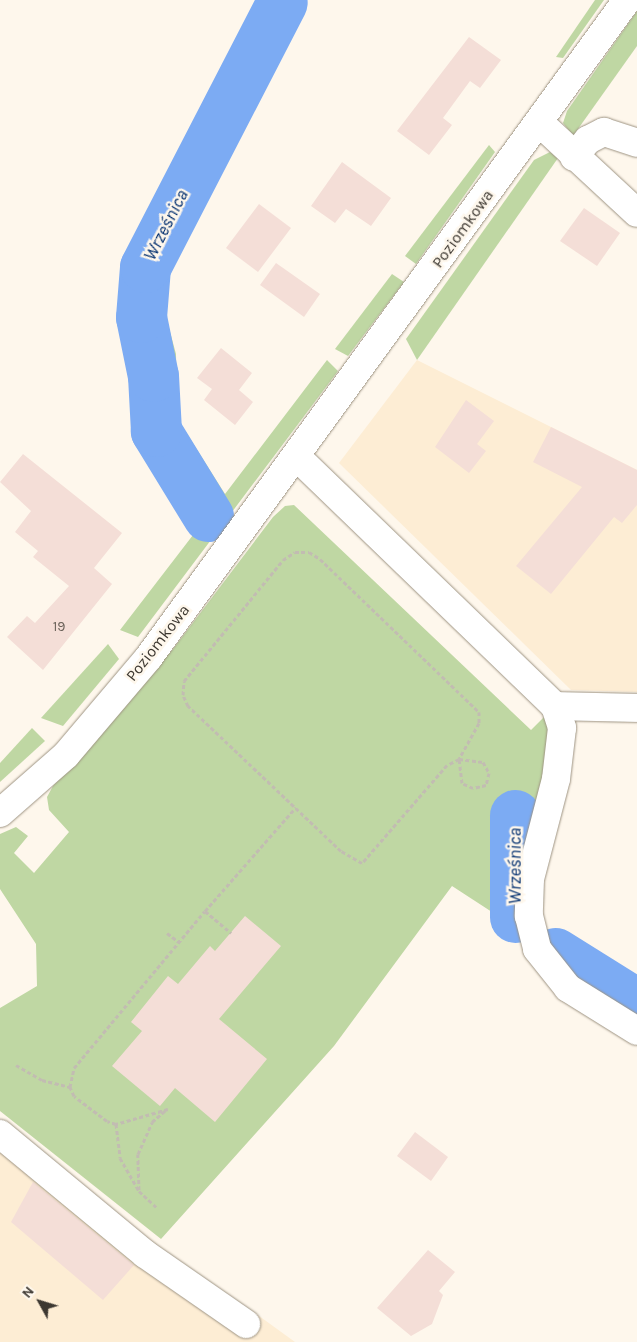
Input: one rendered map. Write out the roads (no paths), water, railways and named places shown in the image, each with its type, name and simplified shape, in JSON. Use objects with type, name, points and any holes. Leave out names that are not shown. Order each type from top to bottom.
[{"type":"street","name":"Poziomkowa","points":[[0,813],[66,755],[149,657],[298,458],[627,0]]},
{"type":"street","points":[[540,123],[574,157],[637,213]]},
{"type":"street","points":[[574,157],[588,140],[604,132],[637,143]]},
{"type":"street","points":[[298,458],[554,706],[562,728],[556,779],[530,879],[529,916],[536,949],[568,988],[637,1031]]},
{"type":"street","points":[[554,706],[637,708]]},
{"type":"street","points":[[0,1134],[145,1254],[246,1324]]},
{"type":"waterway","name":"Wrześnica","points":[[208,516],[156,431],[153,376],[141,317],[145,267],[282,2]]},
{"type":"waterway","name":"Wrześnica","points":[[515,815],[515,917]]},
{"type":"waterway","name":"Wrześnica","points":[[555,953],[637,1004]]}]
